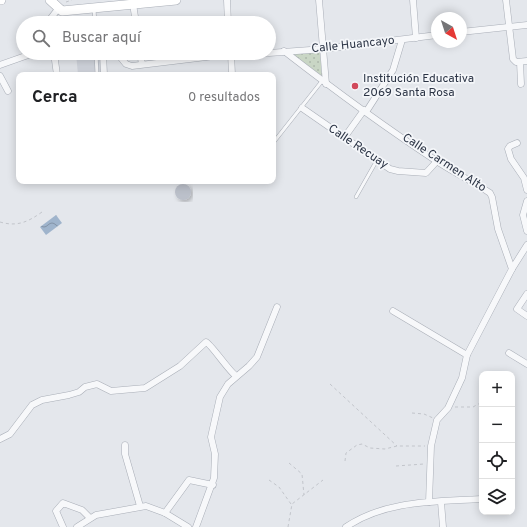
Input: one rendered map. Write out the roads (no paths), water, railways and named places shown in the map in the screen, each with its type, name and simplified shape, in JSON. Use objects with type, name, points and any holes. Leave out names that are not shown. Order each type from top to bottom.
[{"type":"main road","points":[[50,0],[61,6],[62,11],[176,0]]},
{"type":"street","points":[[227,0],[228,16]]},
{"type":"street","points":[[319,0],[324,49],[324,83]]},
{"type":"street","points":[[413,0],[416,38]]},
{"type":"street","points":[[506,0],[513,59],[516,62],[527,61]]},
{"type":"street","points":[[133,4],[135,16]]},
{"type":"street","points":[[53,16],[61,6]]},
{"type":"street","points":[[467,31],[527,25]]},
{"type":"street","name":"Calle Huancayo","points":[[276,52],[324,49],[431,36]]},
{"type":"street","points":[[344,138],[365,111],[393,70],[402,40]]},
{"type":"street","name":"Calle Carmen Alto","points":[[284,52],[324,83],[437,161],[490,193],[498,229],[512,269]]},
{"type":"street","points":[[0,65],[16,59]]},
{"type":"street","points":[[55,60],[57,72]]},
{"type":"street","points":[[103,60],[104,72]]},
{"type":"street","name":"Calle Huancayo","points":[[123,60],[129,66],[185,60]]},
{"type":"street","points":[[141,60],[142,64]]},
{"type":"street","points":[[231,60],[232,72]]},
{"type":"street","points":[[520,62],[521,84]]},
{"type":"street","points":[[0,76],[8,91]]},
{"type":"street","name":"Calle Recuay","points":[[302,108],[390,169],[426,173],[430,171],[437,161]]},
{"type":"street","points":[[517,143],[510,146],[508,149],[512,159],[524,178],[527,190]]},
{"type":"street","points":[[527,201],[523,215],[527,231]]},
{"type":"street","points":[[430,502],[431,446],[437,420],[448,408],[462,378],[467,355],[512,269],[524,257],[527,245]]},
{"type":"street","points":[[527,294],[517,309],[527,316]]},
{"type":"street","points":[[196,527],[213,485],[215,465],[211,437],[220,397],[228,384],[245,370],[257,357],[277,307]]},
{"type":"street","points":[[393,311],[467,355]]},
{"type":"street","points":[[0,439],[10,434],[32,405],[42,400],[69,395],[79,392],[85,386],[97,384],[111,391],[145,388],[180,366],[206,342],[211,345],[216,355],[236,376]]},
{"type":"street","points":[[509,353],[527,364]]},
{"type":"street","points":[[125,445],[125,454],[140,506]]},
{"type":"street","points":[[165,513],[190,480],[213,485]]},
{"type":"street","points":[[346,527],[371,513],[389,507],[430,502],[479,499]]},
{"type":"street","points":[[441,502],[444,527]]},
{"type":"street","points":[[63,527],[56,511],[63,503],[82,510],[90,518]]},
{"type":"street","points":[[82,526],[90,518],[140,506],[151,506],[165,513],[179,525],[188,527]]},
{"type":"lane","points":[[94,9],[94,16]]},
{"type":"lane","points":[[96,60],[97,72]]},
{"type":"lane","points":[[276,139],[324,83]]},
{"type":"lane","points":[[356,197],[377,160]]},
{"type":"water","points":[[56,215],[62,223],[46,235],[40,227]]},
{"type":"place","name":"Institución Educativa 2069 Santa Rosa","points":[[355,86]]}]
